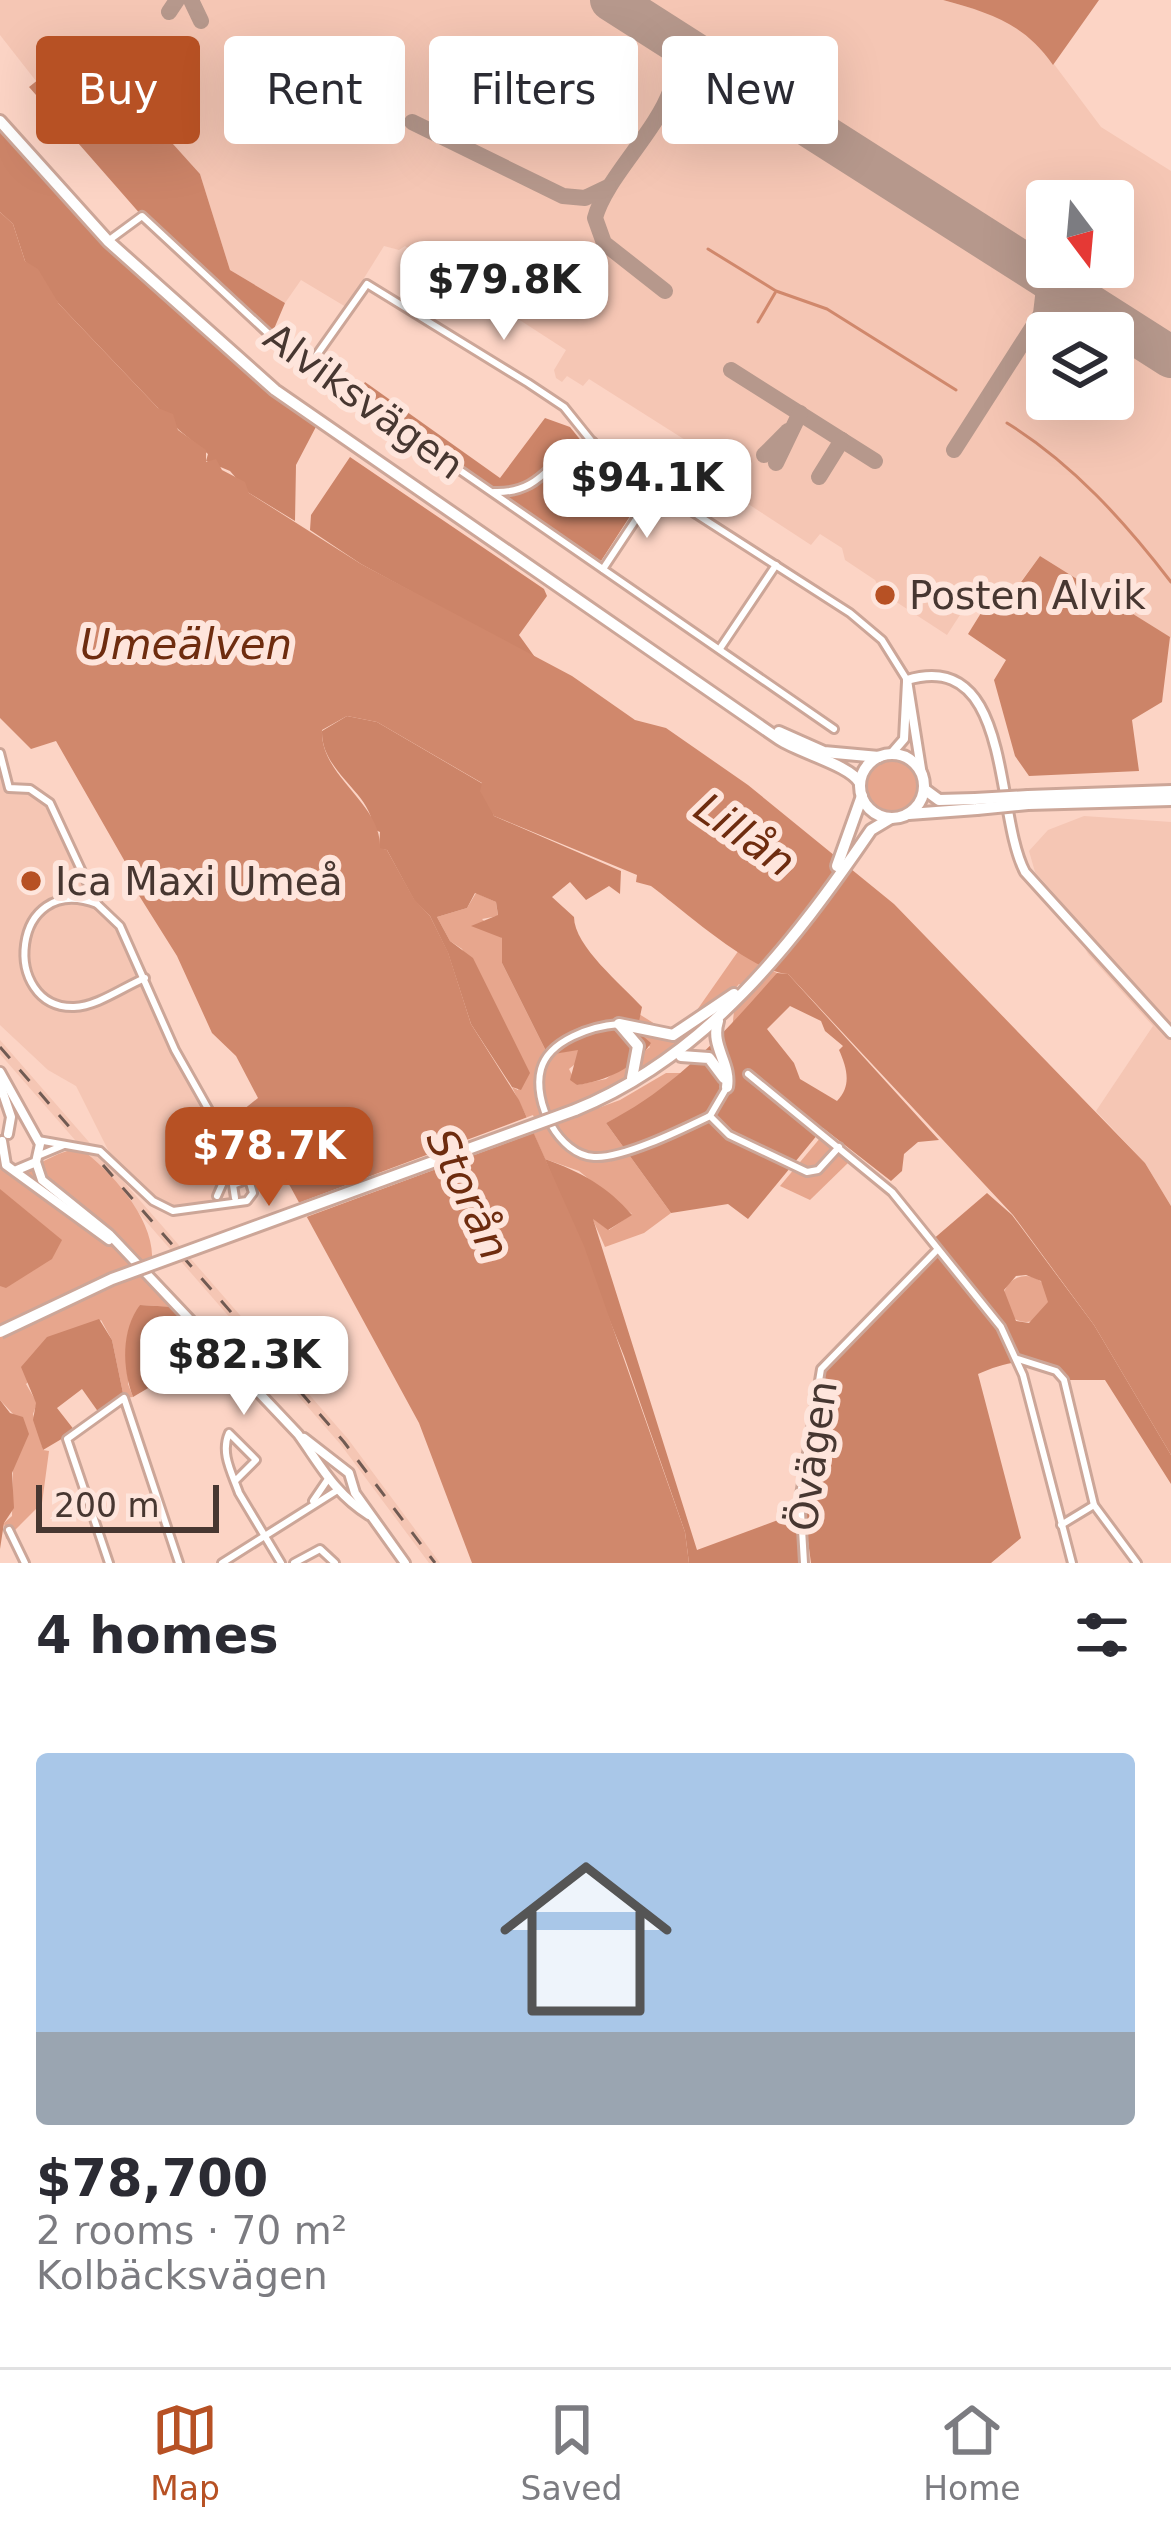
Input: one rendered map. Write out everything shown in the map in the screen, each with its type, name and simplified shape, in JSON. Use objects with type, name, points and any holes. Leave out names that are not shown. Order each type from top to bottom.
[{"type":"highway","points":[[0,121],[108,241],[275,389],[803,754],[853,772],[870,809],[891,818]]},
{"type":"highway","points":[[765,728],[824,752],[910,760],[922,775],[924,789],[907,814]]},
{"type":"highway","points":[[851,850],[868,766],[885,756]]},
{"type":"highway","points":[[924,789],[939,800],[976,804]]},
{"type":"highway","points":[[0,1329],[112,1279],[631,1085],[674,1058],[718,1018],[851,850],[874,826],[891,818],[976,804],[1171,795]]},
{"type":"highway","points":[[616,1024],[673,1035],[740,990]]},
{"type":"highway","points":[[573,1108],[632,1078],[697,1033],[740,990]]},
{"type":"highway","points":[[718,1018],[715,1038],[728,1073],[727,1087]]},
{"type":"highway","points":[[616,1024],[638,1046],[632,1078]]},
{"type":"highway","points":[[674,1058],[709,1058],[727,1087]]},
{"type":"main road","points":[[907,680],[943,676],[970,692],[984,708],[995,742],[1012,848],[1025,872],[1171,1033]]},
{"type":"main road","points":[[885,756],[904,739],[907,680]]},
{"type":"main road","points":[[907,680],[922,775]]},
{"type":"main road","points":[[0,1072],[34,1136],[42,1180],[112,1242],[298,1434],[342,1468],[404,1563]]},
{"type":"main road","points":[[0,1084],[11,1117],[3,1139],[6,1166],[112,1242]]},
{"type":"main road","points":[[3,1139],[34,1136]]},
{"type":"main road","points":[[6,1166],[38,1159]]},
{"type":"main road","points":[[298,1434],[336,1491],[369,1515]]},
{"type":"main road","points":[[328,1478],[342,1468]]},
{"type":"main road","points":[[336,1491],[351,1482]]},
{"type":"street","name":"Alviksvägen","points":[[108,241],[142,216],[309,366],[834,729]]},
{"type":"street","points":[[309,366],[368,284],[564,407],[593,442],[656,489],[872,630],[907,680]]},
{"type":"street","points":[[490,492],[530,487],[575,448],[593,442]]},
{"type":"street","points":[[602,569],[656,489]]},
{"type":"street","points":[[721,648],[776,565]]},
{"type":"street","points":[[0,753],[9,788],[30,789],[50,802],[97,904],[116,919],[176,1050],[225,1136],[238,1201]]},
{"type":"street","points":[[97,904],[59,901],[31,920],[20,955],[30,983],[51,1001],[75,1007],[145,978]]},
{"type":"street","points":[[616,1024],[566,1041],[541,1068],[548,1113],[567,1147],[602,1157],[710,1116],[727,1087]]},
{"type":"street","points":[[748,1074],[892,1192],[1000,1327],[1018,1359],[1061,1525],[1077,1563]]},
{"type":"street","points":[[710,1116],[729,1135],[807,1172],[818,1170],[839,1148]]},
{"type":"street","points":[[34,1136],[106,1154],[148,1198],[178,1212],[253,1196],[250,1183],[232,1163]]},
{"type":"street","points":[[38,1159],[68,1143]]},
{"type":"street","points":[[217,1196],[232,1163]]},
{"type":"street","points":[[207,1204],[233,1186],[250,1183]]},
{"type":"street","name":"Övägen","points":[[804,1563],[800,1495],[820,1369],[937,1250]]},
{"type":"street","points":[[1018,1359],[1056,1371],[1064,1380],[1094,1505],[1137,1563]]},
{"type":"street","points":[[110,1563],[68,1439],[124,1398],[179,1563]]},
{"type":"street","points":[[235,1480],[256,1460],[229,1432],[224,1449],[235,1480],[280,1563]]},
{"type":"street","points":[[310,1505],[328,1478]]},
{"type":"street","points":[[222,1563],[336,1491]]},
{"type":"street","points":[[1061,1525],[1094,1505]]},
{"type":"street","points":[[9,1530],[25,1563]]},
{"type":"street","points":[[294,1563],[320,1549],[335,1563]]},
{"type":"shaded area","points":[[0,0],[943,0],[999,16],[1036,40],[1101,127],[1171,171],[1171,638],[1040,556],[1007,600],[980,584],[947,635],[881,592],[875,580],[845,560],[842,548],[820,534],[811,545],[710,479],[720,462],[589,379],[583,386],[567,376],[562,382],[556,378],[554,370],[566,350],[405,246],[399,250],[384,246],[346,307],[301,280],[285,303],[230,270],[200,174],[173,144],[200,144],[200,36],[36,36],[36,81],[0,35]]},
{"type":"shaded area","points":[[943,0],[1099,0],[1053,65],[1018,29]]},
{"type":"shaded area","points":[[0,121],[163,293],[319,421],[296,465],[295,521],[249,493],[230,471],[206,461],[208,454],[179,430],[59,304],[25,261],[13,224],[0,212]]},
{"type":"shaded area","points":[[79,144],[173,144],[200,174],[230,270],[285,303],[271,336],[142,216]]},
{"type":"shaded area","points":[[365,382],[500,478],[545,418],[570,427],[599,463],[643,496],[601,561],[357,395]]},
{"type":"shaded area","points":[[350,457],[544,589],[547,596],[519,635],[537,660],[361,564],[310,530],[311,515]]},
{"type":"shaded area","points":[[1040,556],[1170,637],[1162,702],[1132,720],[1139,771],[1029,776],[1015,756],[994,680],[1006,660],[968,634],[994,592],[1008,600]]},
{"type":"shaded area","points":[[347,716],[377,722],[483,784],[494,816],[621,871],[620,894],[609,886],[586,900],[570,882],[552,897],[574,917],[590,952],[642,1007],[637,1031],[651,1043],[637,1060],[599,1080],[577,1085],[570,1080],[578,1050],[548,1055],[502,963],[502,938],[471,926],[498,915],[496,902],[475,893],[467,908],[437,917],[450,941],[473,958],[530,1073],[521,1090],[512,1087],[471,1024],[448,953],[430,916],[414,900],[387,850],[379,849],[380,832],[373,829],[365,804],[324,746],[322,731]]},
{"type":"shaded area","points":[[0,753],[9,788],[47,799],[97,904],[114,916],[175,1050],[225,1136],[232,1168],[217,1196],[195,1210],[162,1207],[113,1160],[76,1086],[48,1070],[0,1025]]},
{"type":"shaded area","points":[[892,761],[911,769],[919,788],[911,807],[892,815],[873,807],[865,788],[873,769]]},
{"type":"shaded area","points":[[1084,816],[1171,822],[1171,1206],[1145,1163],[1096,1111],[1153,1026],[1088,954],[1059,899],[1035,872],[1029,851],[1048,830]]},
{"type":"shaded area","points":[[476,893],[496,902],[498,916],[482,919],[502,938],[502,963],[548,1055],[578,1049],[580,1060],[569,1069],[577,1085],[606,1079],[650,1047],[637,1031],[639,1014],[668,1032],[697,1010],[739,950],[764,966],[746,989],[739,984],[697,1033],[647,1069],[531,1126],[512,1087],[518,1090],[526,1067],[462,949],[450,941],[437,917],[467,908]]},
{"type":"shaded area","points":[[769,969],[777,973],[734,1059],[708,1072],[730,1049],[734,1011]]},
{"type":"shaded area","points":[[777,973],[788,974],[939,1140],[918,1142],[904,1154],[902,1171],[891,1181],[823,1128],[748,1219],[728,1204],[671,1213],[606,1123],[678,1075]],"holes":[[[790,1006],[821,1021],[825,1031],[843,1046],[839,1050],[846,1083],[837,1101],[800,1079],[794,1063],[767,1029]]]},
{"type":"shaded area","points":[[0,1040],[348,1439],[440,1563],[429,1563],[341,1445],[0,1054]]},
{"type":"shaded area","points":[[666,1073],[706,1073],[606,1123],[671,1213],[644,1233],[605,1247],[592,1218],[609,1230],[632,1214],[579,1171],[545,1159],[533,1132],[620,1100]]},
{"type":"shaded area","points":[[821,1137],[850,1161],[810,1200],[780,1186]]},
{"type":"shaded area","points":[[81,1149],[135,1207],[151,1243],[147,1278],[175,1307],[140,1305],[128,1384],[133,1397],[124,1398],[112,1340],[101,1320],[26,1384],[37,1403],[33,1414],[43,1450],[49,1451],[42,1503],[6,1539],[4,1523],[12,1516],[14,1415],[0,1400],[0,1169],[21,1170]]},
{"type":"shaded area","points":[[545,1159],[593,1181],[632,1215],[608,1230],[593,1219],[697,1550],[794,1514],[804,1465],[798,1529],[804,1563],[689,1563],[685,1532],[624,1356]]},
{"type":"shaded area","points":[[987,1193],[1012,1215],[1094,1325],[1171,1455],[1171,1484],[1105,1380],[1064,1380],[1045,1366],[1012,1363],[978,1374],[1021,1538],[991,1563],[811,1563],[805,1519],[822,1418],[813,1394],[821,1369],[930,1257],[931,1241]],"holes":[[[1016,1276],[1041,1281],[1048,1302],[1029,1323],[1016,1321],[1004,1290]]]},
{"type":"shaded area","points":[[1026,1276],[1042,1283],[1049,1299],[1042,1315],[1026,1322],[1010,1315],[1003,1299],[1010,1283]]},
{"type":"shaded area","points":[[140,1305],[175,1307],[216,1348],[133,1397],[125,1350],[129,1326]]},
{"type":"shaded area","points":[[99,1319],[112,1340],[124,1398],[99,1413],[82,1389],[57,1408],[75,1431],[43,1450],[33,1420],[36,1403],[21,1367],[47,1337]]},
{"type":"shaded area","points":[[0,1400],[10,1413],[23,1417],[29,1434],[12,1473],[14,1508],[4,1523],[0,1549]]},
{"type":"water","name":"Umeälven","points":[[0,212],[13,224],[25,261],[38,269],[59,304],[158,408],[173,414],[178,430],[206,450],[206,462],[216,459],[222,470],[245,482],[249,493],[361,564],[572,676],[635,720],[666,728],[748,785],[894,904],[1145,1163],[1171,1206],[1171,1455],[1094,1325],[1013,1215],[788,974],[755,963],[651,886],[636,882],[637,875],[494,816],[480,791],[482,783],[377,722],[347,716],[322,730],[330,762],[372,817],[380,848],[387,850],[414,899],[430,916],[448,952],[471,1024],[519,1100],[584,1246],[685,1532],[689,1563],[472,1563],[419,1423],[290,1186],[279,1174],[268,1182],[244,1145],[256,1137],[243,1110],[258,1098],[236,1056],[212,1033],[177,956],[133,886],[136,881],[56,741],[31,749],[0,718]]},
{"type":"water","points":[[0,1189],[62,1240],[52,1259],[6,1288],[0,1286]]},
{"type":"pier","points":[[533,1115],[539,1131],[301,1219],[293,1205]]},
{"type":"waterway","points":[[708,249],[776,291],[827,309],[956,390]]},
{"type":"waterway","points":[[758,322],[775,293]]},
{"type":"waterway","points":[[1007,423],[1054,456],[1096,495],[1171,582]]},
{"type":"taxiway","points":[[169,12],[177,0]]},
{"type":"taxiway","points":[[191,0],[201,21]]},
{"type":"taxiway","points":[[660,31],[673,53],[674,76],[667,100],[604,196],[595,218],[604,243],[665,291]]},
{"type":"taxiway","points":[[412,122],[563,196],[585,198],[608,187]]},
{"type":"taxiway","points":[[954,450],[1041,314],[1044,288]]},
{"type":"taxiway","points":[[1045,312],[1069,301],[1096,309]]},
{"type":"taxiway","points":[[731,370],[875,461]]},
{"type":"taxiway","points":[[776,463],[800,413]]},
{"type":"taxiway","points":[[764,455],[788,431]]},
{"type":"taxiway","points":[[819,477],[842,440]]},
{"type":"runway","points":[[611,0],[1171,357]]},
{"type":"railway","points":[[0,1047],[78,1137]]},
{"type":"railway","points":[[103,1165],[344,1442],[435,1563]]},
{"type":"place","name":"Posten Alvik","points":[[885,595]]},
{"type":"place","name":"Ica Maxi Umeå","points":[[31,881]]},
{"type":"water label","name":"Lillån","points":[[745,835]]},
{"type":"water label","name":"Storån","points":[[468,1194]]}]
